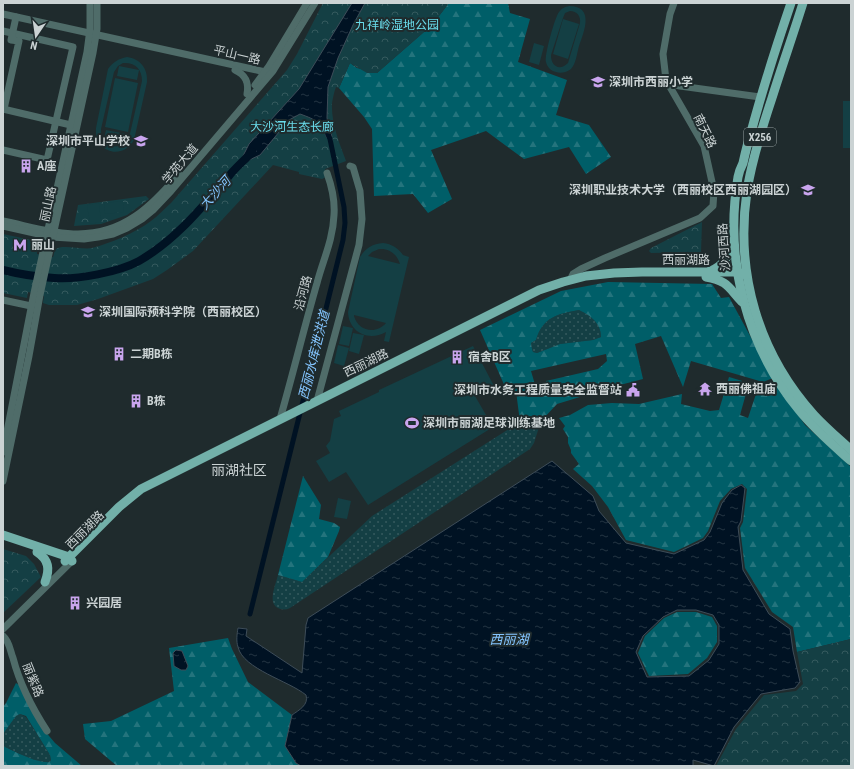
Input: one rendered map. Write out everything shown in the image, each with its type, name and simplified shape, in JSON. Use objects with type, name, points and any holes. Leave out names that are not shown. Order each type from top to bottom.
[{"type":"main road","name":"沙河西路","points":[[791,3],[760,97],[738,176],[734,214],[734,241],[744,305],[758,344],[770,367],[783,389],[795,405],[827,440],[851,461]]},
{"type":"main road","name":"沙河西路","points":[[803,3],[762,127],[749,178],[745,202],[744,253],[740,275],[750,295],[761,329],[783,374],[814,415],[851,450]]},
{"type":"main road","points":[[706,274],[719,267],[724,262],[728,257],[734,241]]},
{"type":"main road","name":"西丽湖路","points":[[303,411],[317,401],[538,290],[570,280],[586,276],[642,272],[740,275]]},
{"type":"main road","name":"西丽湖路","points":[[303,411],[541,295],[564,286],[615,277],[706,274]]},
{"type":"main road","points":[[706,274],[726,284],[732,289],[744,305]]},
{"type":"main road","points":[[282,421],[303,411]]},
{"type":"main road","name":"西丽湖路","points":[[69,559],[119,506],[142,489],[282,421]]},
{"type":"main road","name":"西丽湖路","points":[[69,559],[122,510],[145,494],[282,421]]},
{"type":"main road","points":[[3,536],[39,550],[62,549],[83,543]]},
{"type":"main road","points":[[3,542],[39,550],[69,559]]},
{"type":"main road","points":[[39,550],[47,564],[47,575],[44,582]]},
{"type":"street","name":"丽山路","points":[[90,3],[92,36]]},
{"type":"street","name":"丽山路","points":[[3,481],[29,356],[37,294],[74,126],[97,3]]},
{"type":"street","name":"学苑大道","points":[[3,226],[79,239],[98,238],[122,230],[142,219],[168,195],[265,75],[307,3]]},
{"type":"street","name":"学苑大道","points":[[3,221],[50,234],[79,234],[100,231],[117,226],[141,213],[168,188],[247,94],[278,64],[315,3]]},
{"type":"street","name":"南天路","points":[[570,280],[573,274],[581,269],[700,218],[713,206],[714,191],[704,146],[666,80],[663,54],[670,14],[674,3]]},
{"type":"street","name":"平山一路","points":[[3,14],[16,19]]},
{"type":"street","name":"平山一路","points":[[3,18],[16,19],[265,75]]},
{"type":"street","points":[[12,36],[16,19]]},
{"type":"street","points":[[3,31],[19,41],[4,109],[74,126]]},
{"type":"street","points":[[3,38],[12,36],[73,47],[47,160],[3,150]]},
{"type":"street","name":"平山一路","points":[[92,36],[235,70],[265,75]]},
{"type":"street","points":[[235,70],[242,74],[247,80],[247,94]]},
{"type":"street","points":[[666,80],[672,84],[680,86],[760,97]]},
{"type":"street","points":[[317,401],[359,246],[362,219],[360,191],[353,167],[350,166]]},
{"type":"street","name":"沿河路","points":[[282,421],[317,282],[332,236],[334,201],[327,173]]},
{"type":"street","name":"丽山路","points":[[3,452],[7,413],[31,306],[37,294]]},
{"type":"street","points":[[3,300],[31,306]]},
{"type":"street","name":"西丽湖路","points":[[3,623],[69,559]]},
{"type":"street","name":"西丽湖路","points":[[3,629],[69,559]]},
{"type":"street","name":"丽紫路","points":[[3,636],[8,643],[24,690],[34,711],[47,731]]},
{"type":"green space","name":"大沙河生态长廊","points":[[323,3],[449,3],[432,25],[377,73],[367,73],[350,63],[339,88],[336,87],[332,103],[334,125],[346,161],[325,169],[326,177],[322,179],[299,174],[299,172],[273,165],[193,251],[153,279],[77,305],[49,305],[43,303],[44,296],[28,292],[27,298],[3,293],[3,234],[36,241],[37,254],[53,257],[55,250],[59,248],[92,248],[115,240],[138,230],[159,215],[287,70],[297,54]]},
{"type":"green space","points":[[449,3],[508,3],[510,13],[530,19],[518,62],[567,80],[556,115],[589,125],[611,157],[586,174],[569,147],[524,159],[486,131],[431,150],[452,199],[428,213],[413,194],[374,196],[372,129],[364,117],[339,88],[350,63],[357,68],[377,73],[432,25]]},
{"type":"green space","points":[[569,6],[577,7],[582,10],[586,21],[573,67],[566,72],[558,73],[551,70],[547,66],[546,58],[550,37],[557,15],[561,10]],"holes":[[[572,11],[577,13],[580,23],[568,63],[562,67],[559,67],[554,65],[551,55],[565,13]]]},
{"type":"green space","points":[[563,19],[579,24],[568,59],[553,54]]},
{"type":"green space","points":[[534,43],[544,46],[539,65],[529,62]]},
{"type":"green space","points":[[127,57],[136,60],[145,68],[147,82],[134,140],[123,150],[116,152],[104,148],[99,143],[96,128],[108,69],[118,60]],"holes":[[[123,63],[137,67],[141,73],[142,81],[129,138],[121,145],[111,146],[104,140],[101,129],[114,72],[118,66]]]},
{"type":"green space","points":[[119,66],[139,70],[137,80],[117,76]]},
{"type":"green space","points":[[115,78],[138,83],[128,132],[105,127]]},
{"type":"green space","points":[[843,101],[851,101],[851,148],[843,148]]},
{"type":"green space","points":[[106,130],[126,134],[124,144],[104,139]]},
{"type":"green space","points":[[146,196],[149,199],[127,215],[101,224],[74,226],[78,205]]},
{"type":"green space","points":[[123,201],[124,212],[105,214],[104,203]]},
{"type":"green space","points":[[99,203],[101,222],[90,224],[87,205]]},
{"type":"green space","points":[[702,222],[701,252],[651,253],[649,251],[651,248]]},
{"type":"green space","points":[[383,243],[392,245],[403,255],[409,257],[389,342],[384,341],[386,332],[373,336],[366,335],[356,330],[349,319],[348,312],[360,257],[372,245]],"holes":[[[379,249],[392,252],[397,257],[400,264],[368,256],[372,252]],[[354,315],[386,323],[377,329],[368,330],[359,325]]]},
{"type":"green space","points":[[608,282],[712,284],[721,298],[729,297],[773,378],[763,382],[691,361],[683,387],[661,336],[635,344],[643,379],[557,404],[541,421],[520,422],[516,391],[506,389],[480,330],[561,291]],"holes":[[[579,310],[594,320],[601,332],[601,337],[593,340],[560,344],[537,353],[533,352],[531,343],[536,340],[539,332],[547,321],[558,315]],[[606,354],[607,361],[598,369],[546,381],[546,386],[536,388],[531,371]]]},
{"type":"green space","points":[[579,310],[588,315],[597,323],[601,332],[601,337],[593,340],[560,344],[537,353],[533,352],[531,343],[536,340],[539,332],[547,321],[558,315]]},
{"type":"green space","points":[[343,326],[353,328],[349,346],[339,344]]},
{"type":"green space","points":[[353,333],[364,335],[359,354],[349,351]]},
{"type":"green space","points":[[338,345],[349,348],[344,366],[334,363]]},
{"type":"green space","name":"深圳市丽湖足球训练基地","points":[[473,346],[494,386],[475,396],[493,427],[368,505],[346,472],[329,482],[316,461],[330,453],[326,446],[330,441],[334,419],[341,416],[339,411],[379,392],[379,390]]},
{"type":"green space","points":[[729,377],[749,383],[740,415],[748,418],[758,388],[764,390],[777,385],[805,425],[851,467],[851,639],[797,652],[793,627],[772,612],[745,568],[740,528],[743,522],[747,489],[742,484],[731,489],[720,501],[708,531],[703,538],[674,552],[626,540],[608,507],[592,486],[573,469],[579,464],[571,453],[568,437],[563,429],[565,426],[559,418],[570,415],[588,405],[612,403],[639,404],[682,394],[681,404],[710,411],[719,410]]},
{"type":"green space","points":[[541,421],[534,443],[530,449],[290,608],[282,609],[275,606],[273,602],[273,593],[278,575],[302,582],[372,516],[520,422]]},
{"type":"green space","points":[[303,476],[321,505],[319,519],[334,523],[340,527],[328,557],[302,582],[278,575]]},
{"type":"green space","points":[[338,498],[351,501],[347,519],[334,517]]},
{"type":"green space","points":[[3,549],[26,556],[34,564],[41,577],[3,613]]},
{"type":"green space","points":[[677,612],[696,612],[712,617],[717,626],[717,642],[707,658],[688,674],[649,676],[638,653],[645,636],[664,618]]},
{"type":"green space","points":[[228,638],[248,682],[292,715],[285,746],[296,763],[301,766],[117,766],[85,739],[83,724],[111,721],[174,691],[169,648]]},
{"type":"green space","points":[[851,639],[851,766],[716,766],[736,729],[764,695],[796,691],[803,684],[797,652]]},
{"type":"green space","points":[[16,683],[19,685],[44,730],[55,743],[82,766],[3,766],[3,746],[26,757],[39,761],[50,762],[51,760],[50,755],[26,716],[20,714],[16,716],[3,734],[3,707]]},
{"type":"green space","points":[[20,714],[26,717],[50,755],[50,763],[33,759],[3,746],[3,734],[16,716]]},
{"type":"water","points":[[352,3],[365,3],[338,58],[328,87],[327,118],[332,137],[327,138],[317,122],[300,114],[289,120],[260,155],[247,161],[243,158],[243,156],[249,144],[299,89]]},
{"type":"water","name":"西丽湖","points":[[552,461],[593,496],[599,511],[626,543],[674,554],[704,540],[710,532],[722,503],[732,490],[741,485],[745,488],[741,521],[738,527],[743,570],[769,614],[790,629],[800,682],[795,688],[761,694],[734,727],[714,766],[693,760],[693,766],[301,766],[296,763],[285,746],[292,715],[305,704],[307,699],[306,695],[248,662],[238,647],[237,638],[238,628],[247,629],[246,636],[302,673],[306,625],[308,618]],"holes":[[[677,610],[696,610],[713,615],[719,625],[719,644],[709,660],[689,676],[647,677],[636,652],[643,636],[663,617]]]},
{"type":"water","points":[[176,650],[182,651],[188,666],[186,670],[181,670],[174,666],[173,653]]},
{"type":"waterway","name":"西丽水库泄洪道","points":[[250,614],[343,240],[345,223],[344,207],[330,139],[327,132]]},
{"type":"waterway","name":"大沙河","points":[[3,270],[41,277],[74,278],[109,272],[131,265],[152,253],[177,233],[252,152]]},
{"type":"place","name":"深圳市西丽小学","points":[[598,82]]},
{"type":"place","name":"深圳市平山学校","points":[[141,141]]},
{"type":"place","name":"A座","points":[[26,166]]},
{"type":"place","name":"深圳职业技术大学（西丽校区西丽湖园区）","points":[[808,190]]},
{"type":"place","name":"丽山","points":[[20,245]]},
{"type":"place","name":"深圳国际预科学院（西丽校区）","points":[[88,312]]},
{"type":"place","name":"二期B栋","points":[[119,354]]},
{"type":"place","name":"宿舍B区","points":[[457,357]]},
{"type":"place","name":"西丽佛祖庙","points":[[705,389]]},
{"type":"place","name":"深圳市水务工程质量安全监督站","points":[[633,390]]},
{"type":"place","name":"B栋","points":[[136,401]]},
{"type":"place","name":"深圳市丽湖足球训练基地","points":[[412,423]]},
{"type":"place","name":"兴园居","points":[[75,603]]},
{"type":"district","name":"丽湖社区","points":[[239,470]]},
{"type":"park label","name":"九祥岭湿地公园","points":[[397,25]]}]
